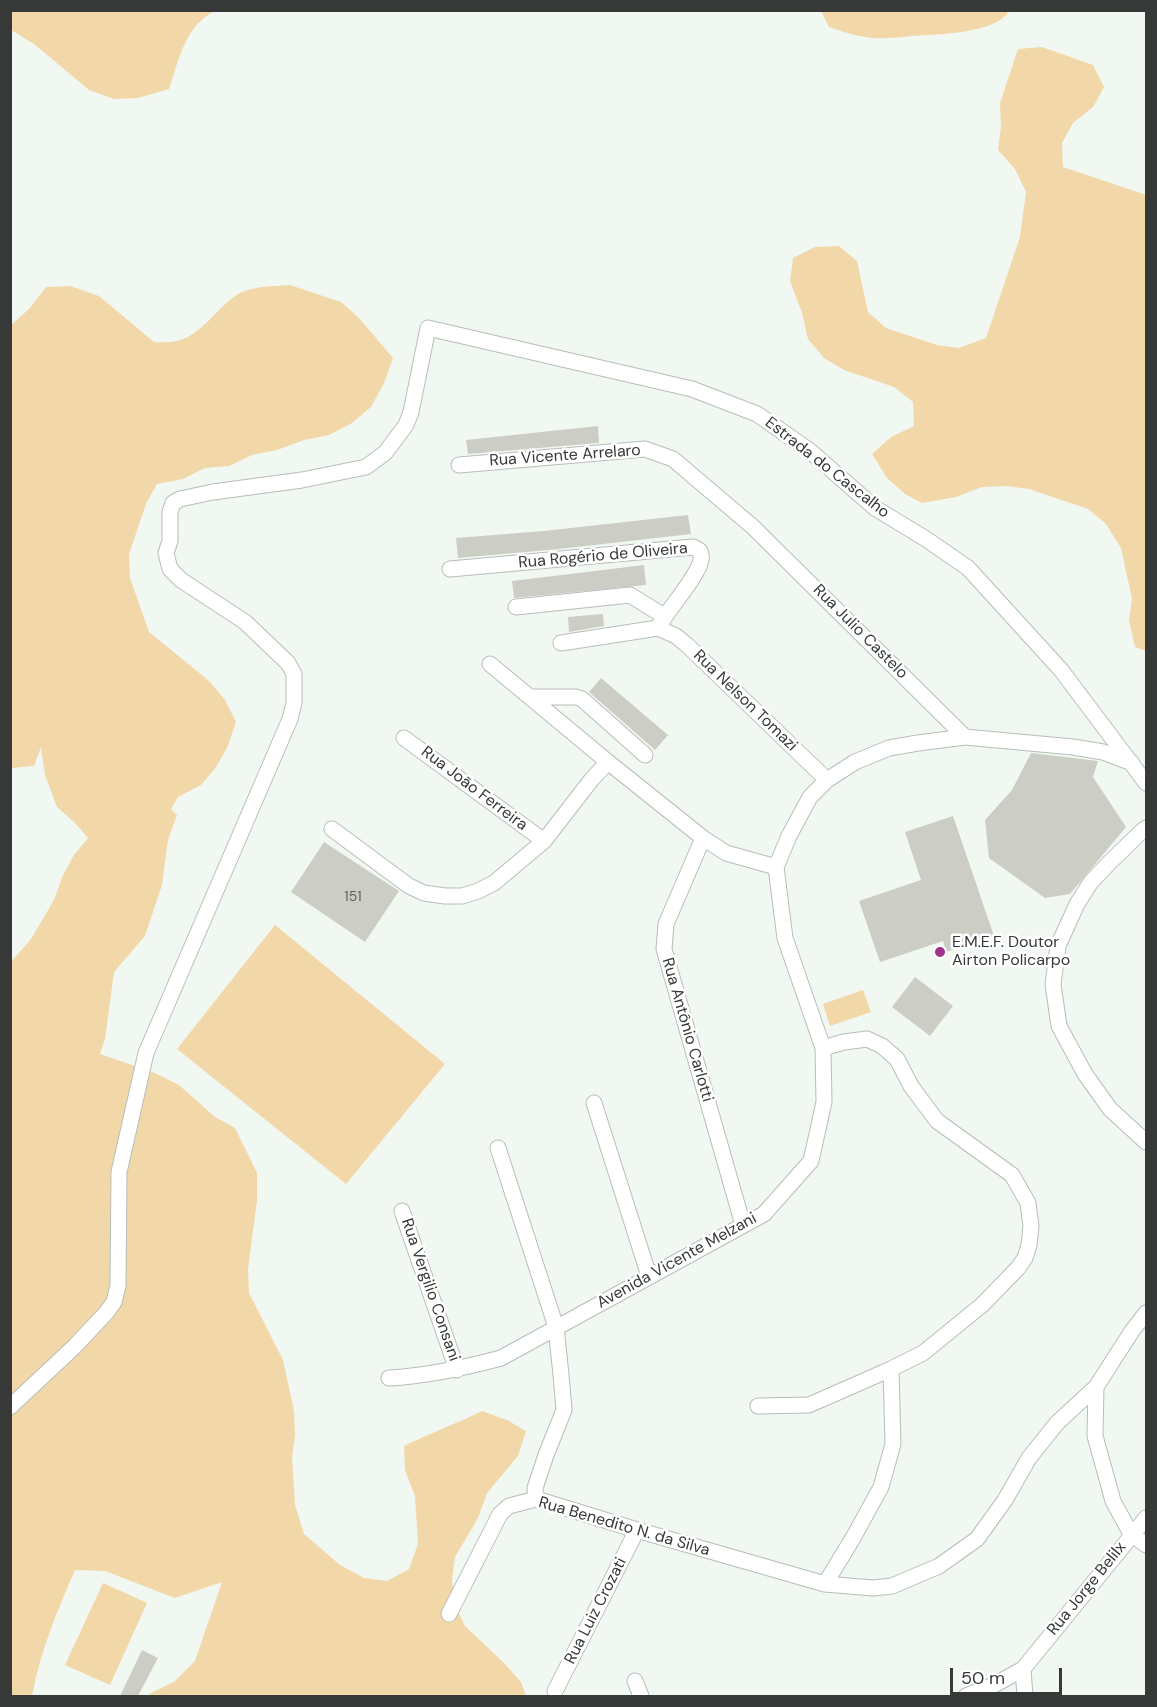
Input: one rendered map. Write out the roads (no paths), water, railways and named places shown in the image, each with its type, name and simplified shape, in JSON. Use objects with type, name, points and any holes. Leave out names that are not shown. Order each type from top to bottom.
[{"type":"street","name":"Estrada do Cascalho","points":[[10,1407],[74,1347],[114,1302],[118,1286],[119,1172],[146,1053],[290,719],[294,703],[294,674],[288,663],[245,622],[181,580],[170,569],[166,553],[170,541],[170,512],[173,502],[213,492],[302,480],[366,467],[385,453],[406,425],[411,412],[428,328],[692,389],[757,414],[810,451],[875,508],[968,568],[1061,670],[1146,783]]},
{"type":"street","name":"Rua Vicente Arrelaro","points":[[459,465],[645,449],[673,459],[753,527]]},
{"type":"street","name":"Rua Julio Castelo","points":[[753,527],[965,737]]},
{"type":"street","name":"Rua Rogério de Oliveira","points":[[450,569],[693,547],[700,551],[702,559],[696,572],[661,622]]},
{"type":"street","name":"Rua Nelson Tomazi","points":[[516,607],[630,595],[688,646],[827,780]]},
{"type":"street","points":[[561,643],[661,622]]},
{"type":"street","points":[[490,664],[703,838],[726,853],[776,867]]},
{"type":"street","points":[[530,697],[582,699],[645,755]]},
{"type":"street","name":"Avenida Vicente Melzani","points":[[389,1378],[457,1370],[501,1358],[764,1214],[811,1161],[824,1102],[824,1048],[784,938],[776,867],[789,836],[810,797],[827,780],[855,762],[889,748],[965,737],[1103,752],[1132,763]]},
{"type":"street","name":"Rua João Ferreira","points":[[404,738],[544,841]]},
{"type":"street","points":[[332,829],[409,886],[424,893],[462,896],[478,891],[494,882],[544,841],[608,762]]},
{"type":"street","points":[[1146,828],[1091,882],[1077,904],[1059,946],[1053,984],[1059,1026],[1085,1074],[1110,1109],[1146,1142]]},
{"type":"street","name":"Rua Antônio Carlotti","points":[[703,838],[666,924],[664,949],[743,1225]]},
{"type":"street","points":[[758,1406],[809,1405],[891,1370],[923,1353],[982,1305],[1018,1268],[1025,1258],[1029,1245],[1031,1226],[1028,1203],[1012,1175],[937,1120],[911,1086],[897,1059],[882,1046],[867,1040],[844,1042],[824,1048]]},
{"type":"street","points":[[594,1103],[649,1276]]},
{"type":"street","points":[[498,1148],[556,1327],[564,1410],[535,1488],[536,1499]]},
{"type":"street","name":"Rua Vergilio Consani","points":[[402,1211],[457,1370]]},
{"type":"street","name":"Rua Benedito N. da Silva","points":[[448,1614],[500,1514],[509,1506],[536,1499],[825,1584],[873,1588],[892,1586],[939,1566],[977,1539],[1005,1500],[1029,1458],[1057,1423],[1096,1387],[1146,1313]]},
{"type":"street","points":[[825,1584],[881,1487],[894,1444],[891,1370]]},
{"type":"street","points":[[1096,1387],[1095,1436],[1113,1501],[1131,1534],[1146,1545]]},
{"type":"street","name":"Rua Jorge Belilx","points":[[966,1696],[994,1685],[1023,1669],[1146,1518]]},
{"type":"street","name":"Rua Luiz Crozati","points":[[555,1691],[637,1530]]},
{"type":"street","points":[[1023,1669],[1025,1696]]},
{"type":"street","points":[[635,1681],[641,1696]]},
{"type":"place","name":"E.M.E.F. Doutor Airton Policarpo","points":[[940,952]]}]
